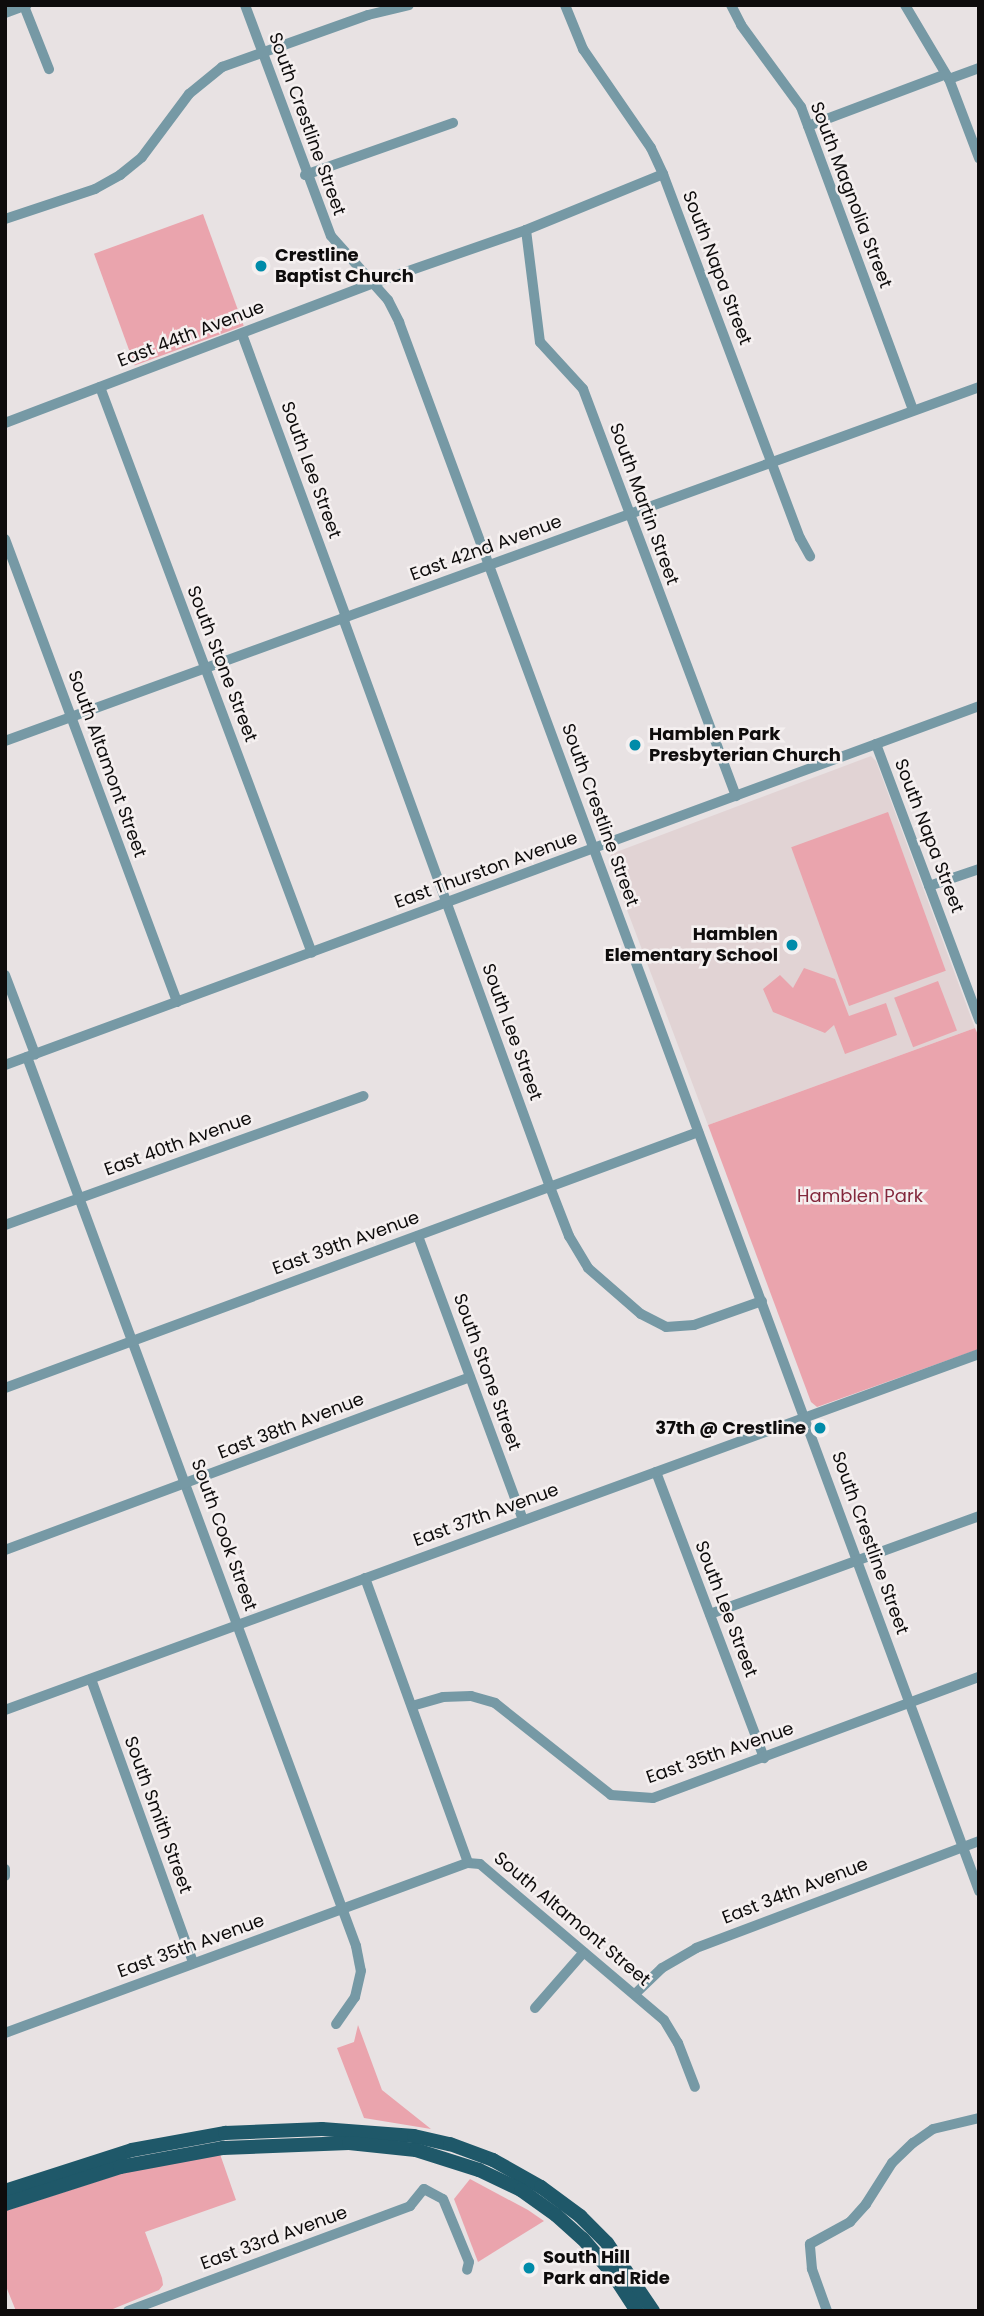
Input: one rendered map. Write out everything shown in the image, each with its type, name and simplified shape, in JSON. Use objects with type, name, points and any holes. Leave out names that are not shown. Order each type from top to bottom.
[{"type":"main road","points":[[5,2191],[132,2150],[225,2133],[322,2129],[414,2136],[450,2144],[493,2160],[541,2187],[580,2216],[607,2243],[653,2311]]},
{"type":"main road","points":[[5,2204],[120,2166],[223,2147],[349,2143],[416,2150],[479,2170],[521,2190],[556,2215],[583,2239],[612,2273],[637,2311]]},
{"type":"street","name":"South Crestline Street","points":[[245,5],[305,175],[331,236],[347,258],[388,300],[400,322],[979,1891]]},
{"type":"street","points":[[5,219],[94,189],[120,175],[142,157],[189,94],[222,67],[368,15],[409,5]]},
{"type":"street","name":"South Napa Street","points":[[565,5],[583,49],[651,148],[663,174],[771,463],[800,538],[810,556]]},
{"type":"street","name":"South Magnolia Street","points":[[731,5],[740,25],[800,107],[913,410]]},
{"type":"street","points":[[905,5],[948,76],[979,158]]},
{"type":"street","points":[[5,13],[25,6],[49,69]]},
{"type":"street","points":[[808,126],[948,76],[979,68]]},
{"type":"street","points":[[305,175],[453,123]]},
{"type":"street","name":"East 44th Avenue","points":[[5,423],[374,283],[526,230],[663,174]]},
{"type":"street","name":"South Martin Street","points":[[526,230],[540,342],[583,389],[736,796]]},
{"type":"street","name":"South Lee Street","points":[[242,334],[446,903],[569,1236],[588,1268],[641,1314],[666,1327],[694,1325],[762,1301]]},
{"type":"street","name":"South Stone Street","points":[[100,387],[312,953]]},
{"type":"street","name":"East 42nd Avenue","points":[[5,741],[979,387]]},
{"type":"street","name":"South Altamont Street","points":[[5,539],[177,1002]]},
{"type":"street","name":"East Thurston Avenue","points":[[5,1065],[979,706]]},
{"type":"street","name":"South Napa Street","points":[[876,744],[979,1020]]},
{"type":"street","points":[[929,886],[979,869]]},
{"type":"street","name":"South Cook Street","points":[[5,975],[131,1340],[356,1946],[361,1972],[355,1997],[336,2024]]},
{"type":"street","name":"East 40th Avenue","points":[[5,1226],[363,1096]]},
{"type":"street","name":"East 39th Avenue","points":[[5,1388],[698,1132]]},
{"type":"street","name":"South Stone Street","points":[[418,1236],[523,1520]]},
{"type":"street","name":"East 37th Avenue","points":[[5,1710],[979,1354]]},
{"type":"street","name":"East 38th Avenue","points":[[5,1550],[470,1377]]},
{"type":"street","name":"South Lee Street","points":[[656,1472],[764,1758]]},
{"type":"street","points":[[710,1614],[979,1516]]},
{"type":"street","name":"South Altamont Street","points":[[365,1578],[468,1863],[480,1864],[664,2020],[678,2043],[695,2087]]},
{"type":"street","name":"East 35th Avenue","points":[[412,1706],[443,1697],[462,1696],[495,1703],[611,1795],[653,1798],[979,1677]]},
{"type":"street","name":"South Smith Street","points":[[91,1679],[193,1963]]},
{"type":"street","name":"East 34th Avenue","points":[[635,1994],[662,1968],[696,1948],[979,1841]]},
{"type":"street","name":"East 35th Avenue","points":[[5,2033],[193,1963],[344,1911],[468,1863]]},
{"type":"street","points":[[535,2008],[584,1952]]},
{"type":"street","points":[[827,2311],[812,2269],[810,2244],[850,2222],[866,2204],[892,2163],[913,2143],[933,2129],[979,2118]]},
{"type":"street","name":"East 33rd Avenue","points":[[128,2311],[410,2207],[424,2189],[443,2199],[469,2262],[467,2270]]},
{"type":"street","points":[[163,2298],[167,2311]]},
{"type":"shaded area","name":"Hamblen Elementary School","points":[[871,756],[876,761],[975,1028],[708,1125],[609,862],[611,854]]},
{"type":"green space","points":[[203,214],[244,326],[135,365],[94,254]]},
{"type":"green space","points":[[888,812],[946,971],[849,1006],[791,847]]},
{"type":"green space","points":[[804,968],[835,979],[849,1016],[886,1003],[897,1035],[845,1054],[834,1025],[825,1033],[773,1012],[763,989],[780,975],[793,988]]},
{"type":"green space","points":[[938,981],[957,1030],[913,1047],[894,998]]},
{"type":"green space","name":"Hamblen Park","points":[[975,1028],[979,1037],[979,1349],[817,1407],[811,1402],[708,1125]]},
{"type":"green space","points":[[358,2025],[382,2090],[431,2129],[364,2118],[337,2048],[354,2042]]},
{"type":"green space","points":[[220,2154],[236,2200],[145,2232],[162,2278],[163,2285],[159,2290],[108,2311],[16,2311],[5,2284],[5,2211],[123,2173]]},
{"type":"green space","points":[[470,2179],[544,2221],[478,2262],[454,2199]]},
{"type":"place","name":"Crestline Baptist Church","points":[[261,266]]},
{"type":"place","name":"Hamblen Park Presbyterian Church","points":[[635,745]]},
{"type":"place","name":"Hamblen Elementary School","points":[[792,945]]},
{"type":"place","name":"37th @ Crestline","points":[[820,1428]]},
{"type":"place","name":"South Hill Park and Ride","points":[[529,2268]]}]
